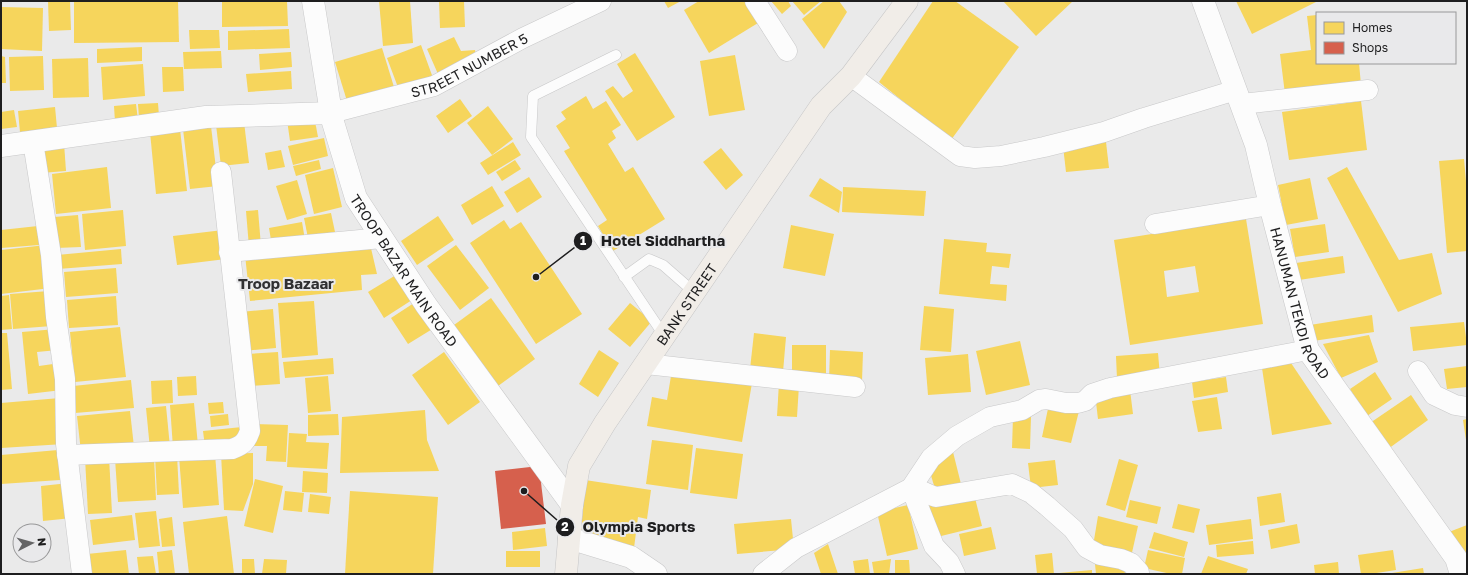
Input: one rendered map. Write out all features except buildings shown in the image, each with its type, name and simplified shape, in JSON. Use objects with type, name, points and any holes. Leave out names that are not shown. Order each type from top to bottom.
[{"type":"main road","name":"BANK STREET","points":[[566,574],[572,505],[579,466],[605,423],[821,106],[851,76],[907,1]]},
{"type":"street","name":"TROOP BAZAR MAIN ROAD","points":[[313,1],[331,113],[356,198],[426,304],[572,505]]},
{"type":"street","points":[[755,1],[787,51]]},
{"type":"street","name":"STREET NUMBER 5","points":[[331,113],[434,86],[523,38],[597,2]]},
{"type":"street","name":"HANUMAN TEKDI ROAD","points":[[1206,2],[1256,145],[1308,350],[1456,558],[1461,574]]},
{"type":"street","points":[[851,76],[960,156],[975,158],[1001,156],[1104,132],[1144,118],[1239,97],[1368,90]]},
{"type":"street","points":[[1,146],[206,117],[331,113]]},
{"type":"street","points":[[33,142],[51,255],[56,317],[65,379],[67,455],[82,574]]},
{"type":"street","points":[[67,455],[232,449],[242,446],[246,440],[250,431],[221,172]]},
{"type":"street","points":[[1155,224],[1270,205]]},
{"type":"street","points":[[229,252],[382,238]]},
{"type":"street","points":[[763,574],[796,548],[911,488],[931,458],[957,436],[990,417],[1022,410],[1039,400],[1046,399],[1066,403],[1078,403],[1085,401],[1092,394],[1110,388],[1308,350]]},
{"type":"street","points":[[646,364],[855,387]]},
{"type":"street","points":[[1418,371],[1434,395],[1455,406],[1467,407]]},
{"type":"street","points":[[911,488],[924,491],[927,494],[936,497],[1012,484],[1030,493],[1047,506],[1073,530],[1087,548],[1100,555],[1121,559],[1131,563],[1139,574]]},
{"type":"street","points":[[911,488],[934,546],[949,562],[955,574]]},
{"type":"street","points":[[569,538],[631,557],[656,574]]},
{"type":"lane","points":[[616,55],[533,96],[531,137],[664,337]]},
{"type":"lane","points":[[624,277],[649,259],[663,265],[695,293]]},
{"type":"place","name":"Hotel Siddhartha","points":[[536,277]]},
{"type":"place","name":"Olympia Sports","points":[[524,491]]},
{"type":"district","name":"Troop Bazaar","points":[[286,283]]}]
